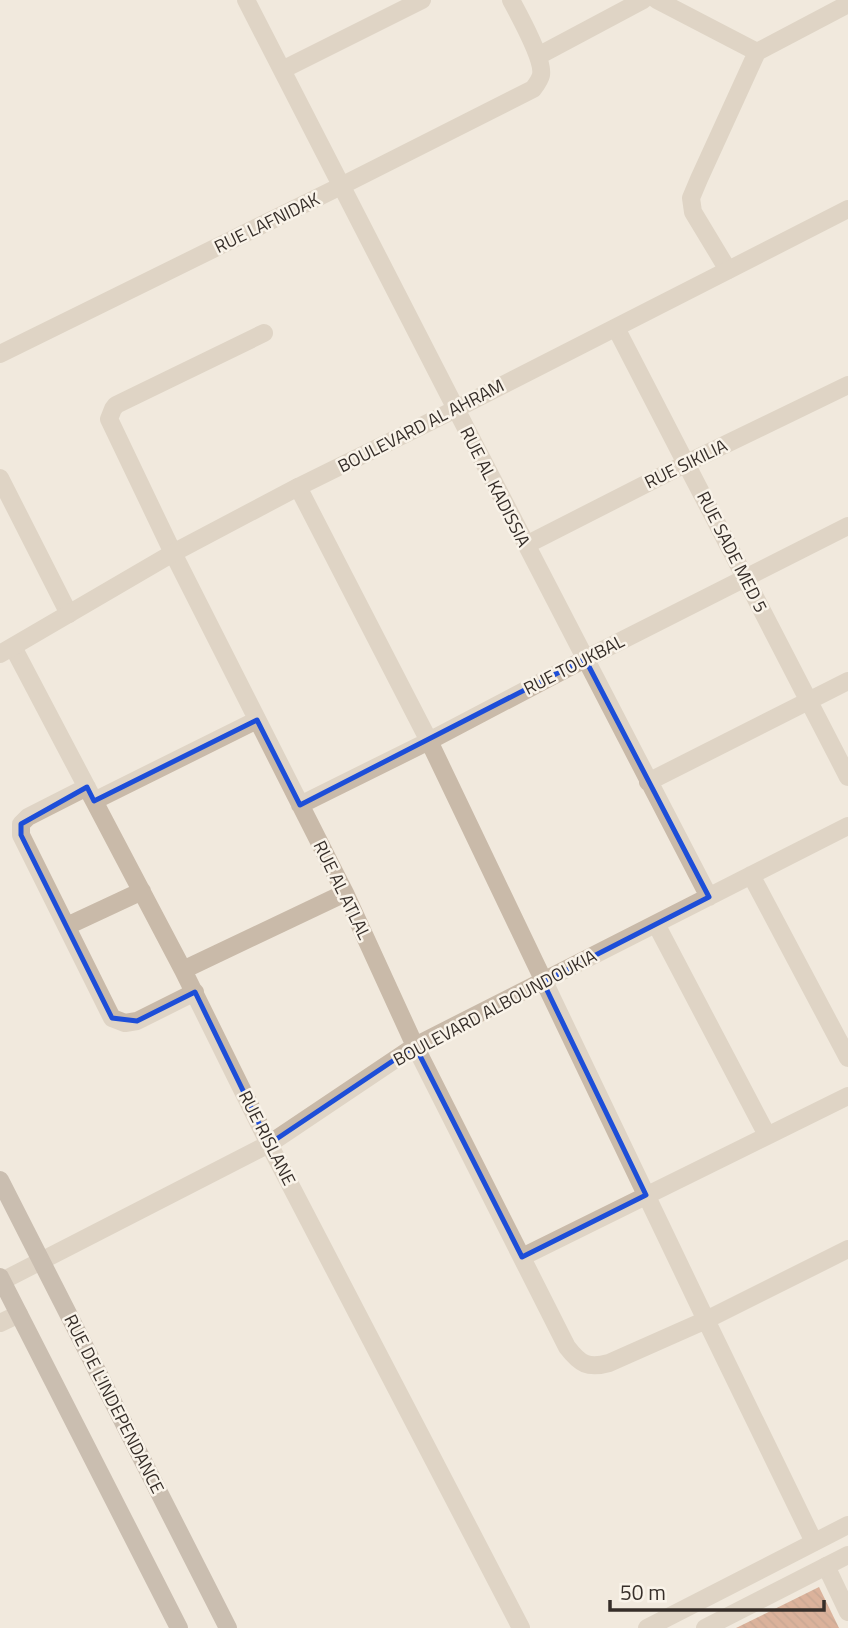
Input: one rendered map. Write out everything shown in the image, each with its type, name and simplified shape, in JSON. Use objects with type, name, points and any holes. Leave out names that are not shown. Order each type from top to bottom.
[{"type":"main road","name":"RUE DE L'INDEPENDANCE","points":[[0,1180],[228,1628]]},
{"type":"main road","points":[[1,1280],[179,1628]]},
{"type":"street","name":"RUE AL KADISSIA","points":[[246,0],[709,897]]},
{"type":"street","points":[[282,70],[422,0]]},
{"type":"street","points":[[511,0],[538,56],[643,0]]},
{"type":"street","points":[[657,0],[757,52]]},
{"type":"street","points":[[728,270],[693,212],[691,198],[757,52],[848,4]]},
{"type":"street","name":"RUE LAFNIDAK","points":[[0,354],[533,89],[541,76],[538,56]]},
{"type":"street","name":"BOULEVARD AL AHRAM","points":[[6,651],[173,553],[298,487],[848,209]]},
{"type":"street","name":"RUE SADE MED 5","points":[[616,328],[848,777]]},
{"type":"street","name":"RUE AL ATLAL","points":[[264,333],[117,405],[109,419],[173,553],[345,892],[415,1046],[567,1347],[575,1358],[586,1365],[596,1367],[706,1320]]},
{"type":"street","name":"RUE SIKILIA","points":[[526,545],[848,385]]},
{"type":"street","points":[[0,478],[69,614]]},
{"type":"street","points":[[298,487],[429,741],[814,1542]]},
{"type":"street","name":"RUE TOUKBAL","points":[[300,805],[848,526]]},
{"type":"street","name":"RUE RISLANE","points":[[6,651],[90,794],[142,891],[269,1144],[521,1628]]},
{"type":"street","points":[[648,782],[848,681]]},
{"type":"street","points":[[195,992],[137,1021],[125,1023],[113,1018],[21,835],[21,824],[28,817],[90,794],[257,720]]},
{"type":"street","name":"BOULEVARD ALBOUNDOUKIA","points":[[1,1280],[269,1144],[415,1046],[848,826]]},
{"type":"street","points":[[751,875],[848,1058]]},
{"type":"street","points":[[66,926],[142,891]]},
{"type":"street","points":[[183,971],[345,892]]},
{"type":"street","points":[[656,924],[767,1135]]},
{"type":"street","points":[[522,1257],[848,1096]]},
{"type":"street","points":[[706,1320],[848,1249]]},
{"type":"street","points":[[0,1323],[19,1314]]},
{"type":"street","points":[[647,1628],[848,1525]]},
{"type":"street","points":[[705,1628],[848,1555]]},
{"type":"street","points":[[826,1566],[848,1612]]},
{"type":"highlighted area","points":[[585,659],[709,897],[543,982],[646,1195],[522,1257],[415,1046],[269,1144],[195,992],[137,1021],[112,1018],[21,835],[21,824],[87,787],[94,801],[257,720],[300,805]]},
{"type":"building","points":[[819,1587],[839,1628],[736,1628]]}]
